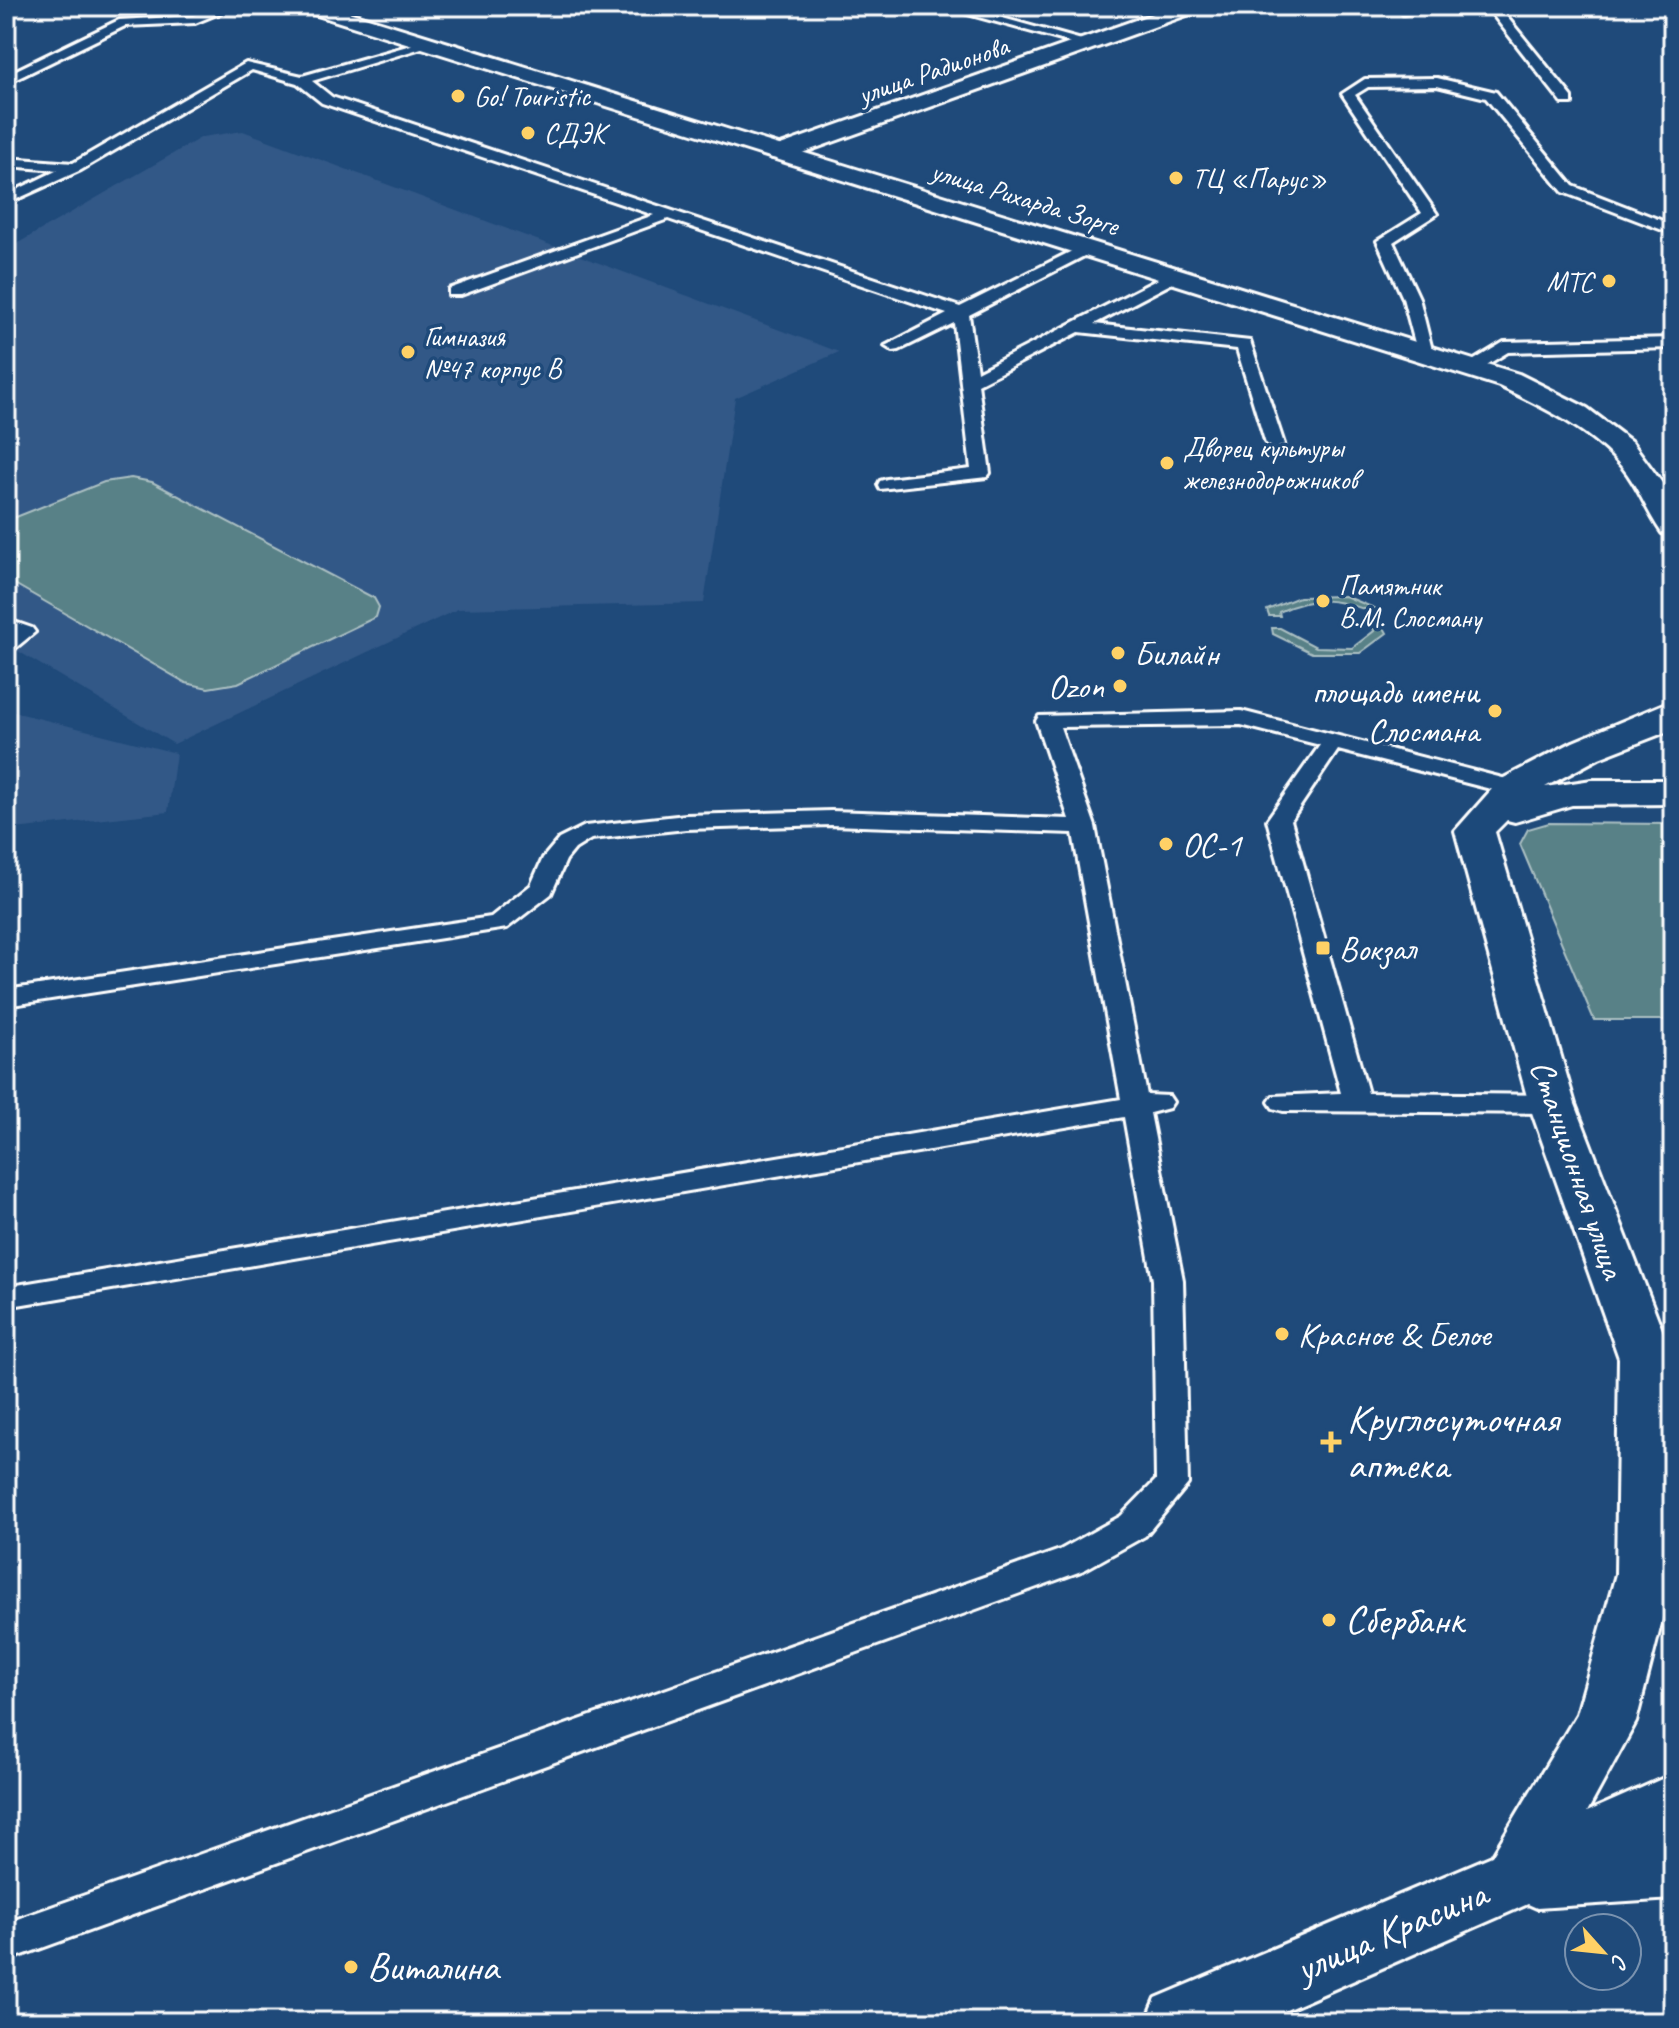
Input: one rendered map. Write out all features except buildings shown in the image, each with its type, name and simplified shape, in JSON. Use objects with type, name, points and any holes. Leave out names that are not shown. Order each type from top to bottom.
[{"type":"main road","name":"улица Рихарда Зорге","points":[[308,6],[1509,380],[1563,406],[1603,432],[1633,460],[1673,526]]},
{"type":"main road","name":"улица Радионова","points":[[780,153],[1194,6]]},
{"type":"main road","points":[[1475,831],[1514,788],[1586,750],[1658,722],[1673,711]]},
{"type":"main road","points":[[1475,831],[1538,798],[1582,791],[1673,792]]},
{"type":"main road","name":"Станционная улица","points":[[1475,831],[1552,1104],[1664,1381]]},
{"type":"main road","points":[[1515,1878],[1605,1722],[1645,1574],[1664,1381]]},
{"type":"main road","name":"улица Красина","points":[[1180,2022],[1515,1878],[1673,1803]]},
{"type":"main road","points":[[1515,1878],[1673,1869]]},
{"type":"lane","points":[[6,80],[123,23],[195,19],[230,6]]},
{"type":"lane","points":[[945,6],[1090,44]]},
{"type":"lane","points":[[1492,6],[1567,100]]},
{"type":"lane","points":[[302,80],[429,44]]},
{"type":"lane","points":[[6,200],[76,167],[250,66],[302,80],[327,100],[664,216],[961,313]]},
{"type":"lane","points":[[1425,354],[1411,298],[1385,241],[1430,214],[1348,94],[1365,83],[1437,82],[1491,95],[1568,189],[1673,230]]},
{"type":"lane","points":[[6,162],[76,167]]},
{"type":"lane","points":[[455,292],[664,216]]},
{"type":"lane","points":[[893,346],[1087,249]]},
{"type":"lane","points":[[972,381],[1175,276]]},
{"type":"lane","points":[[887,485],[981,473],[972,381],[961,313]]},
{"type":"lane","points":[[1076,327],[1244,345],[1275,444]]},
{"type":"lane","points":[[1469,368],[1504,347],[1673,343]]},
{"type":"lane","points":[[6,625],[25,632],[6,646]]},
{"type":"lane","points":[[6,1942],[1072,1560],[1133,1526],[1172,1484],[1168,1280],[1146,1103],[1083,826],[1047,721],[1241,718],[1514,788]]},
{"type":"lane","points":[[1334,740],[1279,820],[1357,1103]]},
{"type":"lane","points":[[6,998],[498,923],[542,889],[555,858],[567,844],[585,833],[686,822],[831,818],[1083,826]]},
{"type":"lane","points":[[1283,1102],[1552,1104]]},
{"type":"lane","points":[[11,1297],[1146,1103]]},
{"type":"shaded area","points":[[243,131],[839,352],[735,398],[704,603],[458,609],[174,744],[6,644],[6,250],[202,137]]},
{"type":"shaded area","points":[[6,710],[176,753],[168,812],[6,830]]},
{"type":"green space","points":[[131,478],[152,482],[374,598],[379,607],[376,617],[238,683],[208,688],[186,683],[6,579],[6,521],[104,482]]},
{"type":"green space","points":[[1345,596],[1379,610],[1381,615],[1372,615],[1370,611],[1335,601],[1303,603],[1279,612],[1280,616],[1269,616],[1267,610],[1299,597]]},
{"type":"green space","points":[[1383,626],[1387,633],[1360,653],[1312,653],[1273,634],[1272,628],[1280,628],[1316,647],[1352,648],[1374,631],[1373,627]]},
{"type":"green space","points":[[1549,823],[1673,824],[1673,1020],[1594,1020],[1520,844],[1528,829]]},
{"type":"railway","points":[[1668,6],[1673,10]]},
{"type":"place","name":"Go! Touristic","points":[[458,96]]},
{"type":"place","name":"СДЭК","points":[[528,133]]},
{"type":"place","name":"ТЦ «Парус»","points":[[1176,178]]},
{"type":"place","name":"МТС","points":[[1609,281]]},
{"type":"place","name":"Гимназия №47 корпус В","points":[[408,352]]},
{"type":"place","name":"Дворец культуры железнодорожников","points":[[1167,463]]},
{"type":"place","name":"Памятник В.М. Слосману","points":[[1323,601]]},
{"type":"place","name":"Билайн","points":[[1118,653]]},
{"type":"place","name":"Ozon","points":[[1120,686]]},
{"type":"place","name":"площадь имени Слосмана","points":[[1495,711]]},
{"type":"place","name":"ОС-1","points":[[1166,844]]},
{"type":"place","name":"Вокзал","points":[[1323,948]]},
{"type":"place","name":"Красное & Белое","points":[[1282,1334]]},
{"type":"place","name":"Круглосуточная аптека","points":[[1331,1442]]},
{"type":"place","name":"Сбербанк","points":[[1329,1620]]},
{"type":"place","name":"Виталина","points":[[351,1967]]}]
